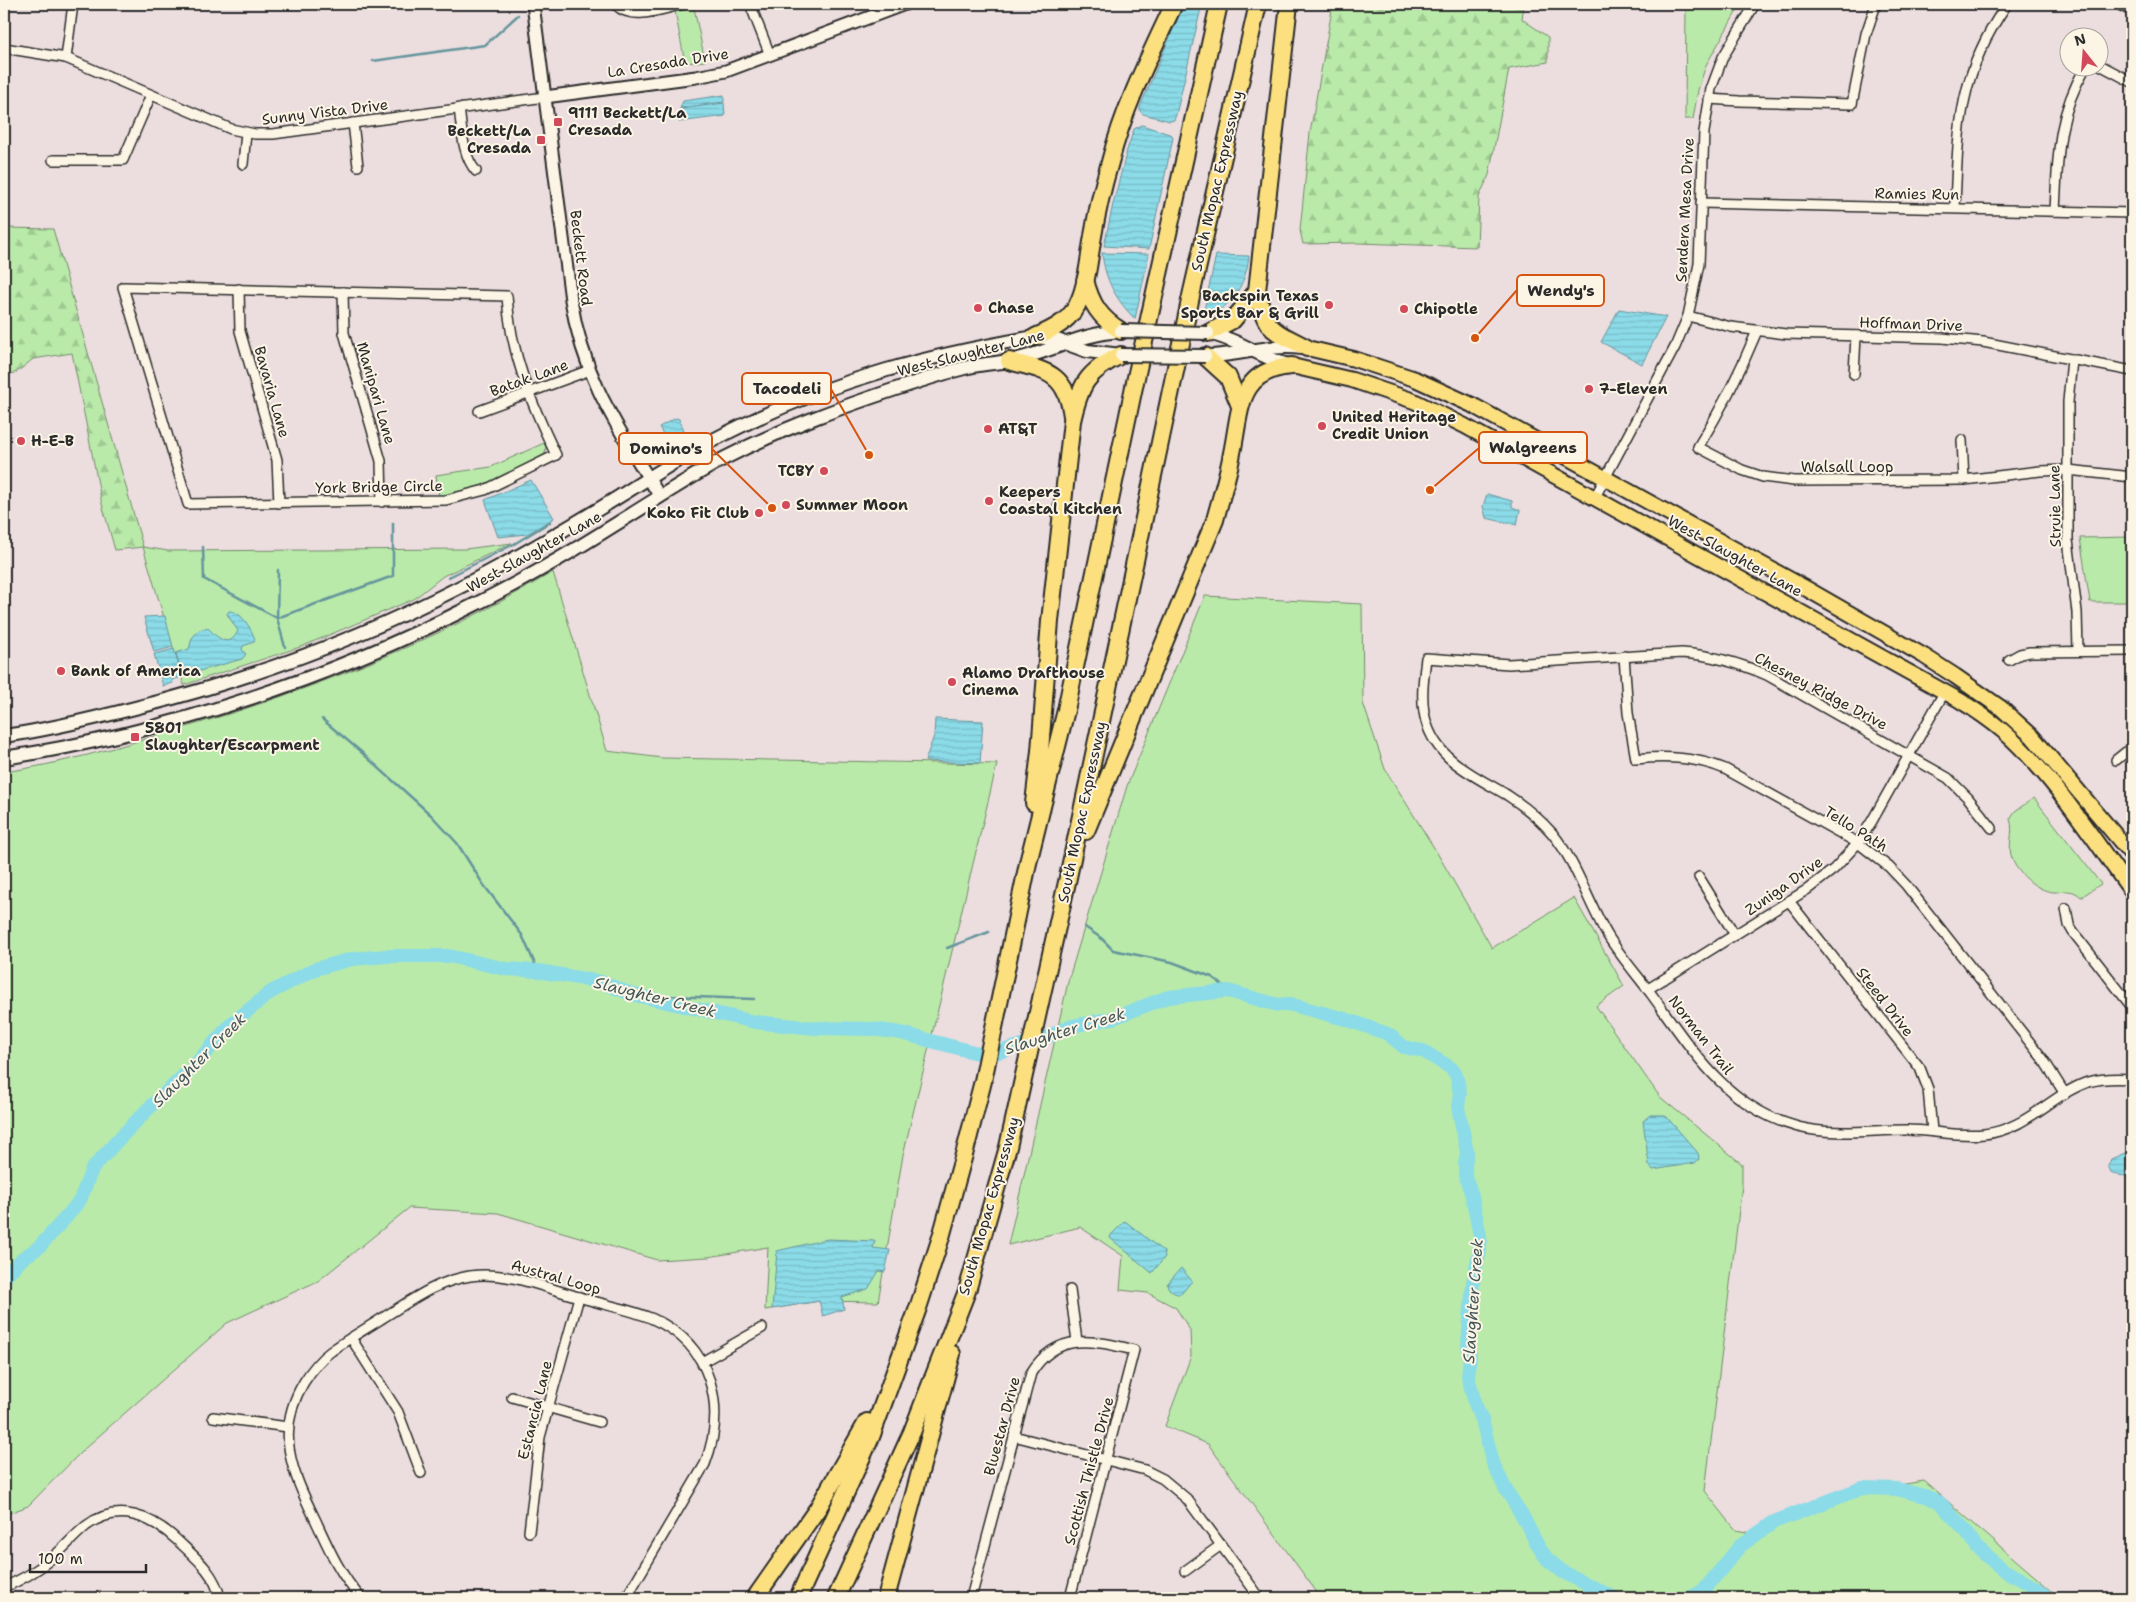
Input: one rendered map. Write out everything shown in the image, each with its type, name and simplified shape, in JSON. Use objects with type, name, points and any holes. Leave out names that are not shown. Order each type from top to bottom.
[{"type":"highway","points":[[1035,337],[1052,330],[1067,319],[1080,300],[1096,218],[1110,160],[1122,122],[1174,4]]},
{"type":"highway","points":[[798,1598],[871,1437],[893,1376],[941,1237],[983,1081],[1028,862],[1066,710],[1135,382],[1219,4]]},
{"type":"highway","name":"South Mopac Expressway","points":[[836,1598],[912,1432],[967,1291],[1008,1147],[1067,882],[1189,306],[1258,4]]},
{"type":"highway","points":[[1289,4],[1257,291],[1263,317],[1270,327],[1308,348]]},
{"type":"highway","points":[[1085,280],[1092,303],[1098,312],[1110,324],[1121,331]]},
{"type":"highway","points":[[1208,333],[1232,320],[1257,291]]},
{"type":"highway","points":[[1028,862],[1040,752],[1050,621],[1072,421],[1077,401],[1088,378],[1104,363],[1121,355]]},
{"type":"highway","points":[[1205,356],[1228,377],[1240,406]]},
{"type":"highway","points":[[1009,361],[1038,367],[1053,376],[1067,395],[1072,421]]},
{"type":"highway","points":[[1067,882],[1100,794],[1215,520],[1228,472],[1240,406],[1248,389],[1257,377],[1271,369],[1292,366]]},
{"type":"highway","points":[[886,1598],[958,1334],[967,1291]]},
{"type":"highway","points":[[754,1598],[818,1508],[893,1376]]},
{"type":"main road","points":[[2122,4],[2132,9]]},
{"type":"main road","name":"West Slaughter Lane","points":[[4,758],[68,747],[211,709],[309,676],[430,627],[552,562],[723,460],[806,420],[880,394],[969,367],[1009,361],[1038,354],[1096,333],[1121,331],[1208,333],[1232,339],[1252,351],[1273,360],[1352,380],[1417,402],[1595,497],[1945,691],[2002,730],[2023,751],[2072,810],[2132,892]]},
{"type":"main road","name":"West Slaughter Lane","points":[[4,736],[152,704],[255,673],[369,629],[458,589],[511,561],[698,448],[809,395],[872,374],[940,355],[1035,337],[1048,338],[1088,351],[1121,355],[1217,356],[1278,347],[1308,348],[1354,360],[1428,384],[1506,424],[1924,656],[2001,708],[2032,736],[2132,855]]},
{"type":"main road","points":[[880,394],[880,387],[885,379],[930,363],[940,355]]},
{"type":"main road","points":[[806,420],[822,409],[867,392],[873,384],[872,374]]},
{"type":"main road","points":[[1326,374],[1352,376],[1404,392],[1428,384]]},
{"type":"main road","points":[[1417,402],[1428,395],[1434,395],[1491,423],[1506,424]]},
{"type":"main road","points":[[1795,608],[1806,589]]},
{"type":"main road","points":[[152,704],[156,725]]},
{"type":"main road","points":[[2072,810],[2087,800]]},
{"type":"street","points":[[66,58],[73,4]]},
{"type":"street","points":[[362,4],[373,4]]},
{"type":"street","name":"Beckett Road","points":[[532,4],[572,306],[578,332],[590,370],[605,407],[660,497]]},
{"type":"street","points":[[616,6],[625,12],[635,14],[684,4]]},
{"type":"street","points":[[750,4],[770,55]]},
{"type":"street","name":"La Cresada Drive","points":[[545,97],[696,77],[732,69],[905,4]]},
{"type":"street","name":"Sendera Mesa Drive","points":[[1595,497],[1675,347],[1688,316],[1699,264],[1704,132],[1708,99],[1720,62],[1755,4]]},
{"type":"street","points":[[1708,99],[1852,104],[1866,34],[1876,4]]},
{"type":"street","points":[[1955,208],[1958,137],[1964,100],[1974,63],[2007,4]]},
{"type":"street","name":"Sunny Vista Drive","points":[[4,48],[66,58],[231,129],[246,133],[273,134],[545,97]]},
{"type":"street","points":[[2108,69],[2132,82]]},
{"type":"street","points":[[2055,211],[2060,129],[2070,96],[2080,78]]},
{"type":"street","points":[[53,160],[123,160],[151,95]]},
{"type":"street","points":[[459,108],[466,154],[476,171]]},
{"type":"street","points":[[353,123],[358,166]]},
{"type":"street","points":[[243,164],[246,133]]},
{"type":"street","name":"Ramies Run","points":[[1701,203],[2132,213]]},
{"type":"street","name":"York Bridge Circle","points":[[123,287],[239,289],[507,296],[514,341],[528,393],[556,455],[495,485],[460,498],[436,502],[188,504],[123,287]]},
{"type":"street","name":"Bavaria Lane","points":[[239,289],[240,331],[277,460],[279,503]]},
{"type":"street","name":"Manipari Lane","points":[[343,292],[342,327],[381,461],[382,502]]},
{"type":"street","name":"Hoffman Drive","points":[[1688,316],[1757,332],[1966,340],[2132,371]]},
{"type":"street","name":"Walsall Loop","points":[[1757,332],[1740,373],[1714,422],[1698,447],[1742,470],[1780,480],[1964,480],[2040,471],[2068,470],[2132,477]]},
{"type":"street","points":[[1854,374],[1856,336]]},
{"type":"street","name":"Struie Lane","points":[[2072,359],[2068,402],[2068,540],[2077,612],[2078,651]]},
{"type":"street","name":"Batak Lane","points":[[479,411],[590,370]]},
{"type":"street","points":[[1962,440],[1964,480]]},
{"type":"street","points":[[2009,660],[2020,654],[2030,652],[2132,651]]},
{"type":"street","name":"Chesney Ridge Drive","points":[[1426,658],[1509,664],[1682,653],[1716,657],[1767,675],[1909,754],[1954,783],[1992,828]]},
{"type":"street","name":"Tello Path","points":[[1624,656],[1627,706],[1636,759],[1671,757],[1711,764],[1858,843],[1889,866],[2047,1064],[2065,1094]]},
{"type":"street","name":"Norman Trail","points":[[1426,658],[1423,695],[1424,713],[1437,745],[1456,766],[1519,803],[1552,833],[1569,859],[1610,940],[1699,1060],[1718,1081],[1741,1100],[1765,1115],[1799,1127],[1826,1132],[1905,1130],[1981,1135],[2004,1130],[2024,1121],[2065,1094],[2090,1082],[2107,1078],[2132,1078]]},
{"type":"street","name":"Zuniga Drive","points":[[1648,989],[1789,901],[1827,874],[1858,843],[1945,691]]},
{"type":"street","points":[[2116,760],[2126,752],[2132,751]]},
{"type":"street","points":[[1699,877],[1735,936]]},
{"type":"street","name":"Steed Drive","points":[[1789,901],[1920,1068],[1928,1089],[1932,1131]]},
{"type":"street","points":[[2066,908],[2073,932],[2132,1007]]},
{"type":"street","name":"Austral Loop","points":[[361,1598],[339,1569],[297,1483],[290,1458],[288,1427],[298,1394],[310,1372],[329,1352],[432,1288],[458,1278],[491,1275],[505,1276],[642,1314],[667,1326],[689,1344],[702,1362],[715,1402],[716,1420],[713,1444],[705,1464],[626,1598]]},
{"type":"street","points":[[1070,1290],[1077,1341]]},
{"type":"street","name":"Estancia Lane","points":[[529,1532],[538,1445],[579,1297]]},
{"type":"street","points":[[702,1362],[762,1328]]},
{"type":"street","points":[[351,1338],[398,1412],[421,1473]]},
{"type":"street","name":"Bluestar Drive","points":[[971,1598],[1026,1386],[1035,1366],[1054,1350],[1077,1341],[1095,1341],[1134,1350]]},
{"type":"street","name":"Scottish Thistle Drive","points":[[1070,1598],[1134,1350]]},
{"type":"street","points":[[512,1397],[599,1422]]},
{"type":"street","points":[[213,1417],[288,1427]]},
{"type":"street","points":[[1014,1436],[1145,1470],[1172,1485],[1187,1499],[1260,1598]]},
{"type":"street","points":[[4,1587],[38,1569],[93,1522],[114,1515],[130,1514],[146,1518],[165,1529],[208,1571],[217,1587],[220,1598]]},
{"type":"street","points":[[1185,1571],[1221,1545]]},
{"type":"green space","points":[[680,4],[698,4],[699,6],[694,8],[705,61],[685,63],[675,11],[681,10]]},
{"type":"green space","points":[[1333,4],[1524,4],[1522,19],[1548,37],[1548,62],[1509,69],[1489,175],[1479,197],[1477,247],[1359,243],[1303,244],[1300,230],[1310,133]]},
{"type":"green space","points":[[1686,4],[1741,4],[1706,65],[1698,90],[1693,119],[1685,119]]},
{"type":"green space","points":[[4,228],[53,229],[143,547],[115,550],[102,504],[72,353],[33,359],[17,372],[4,376]]},
{"type":"green space","points":[[544,443],[546,447],[545,454],[508,475],[480,486],[439,496],[436,475],[491,467]]},
{"type":"green space","points":[[2132,537],[2132,602],[2090,602],[2080,538]]},
{"type":"green space","points":[[512,543],[443,576],[414,599],[303,646],[184,685],[143,547],[168,551],[465,549]]},
{"type":"green space","points":[[553,572],[607,751],[662,758],[997,764],[903,1155],[878,1302],[819,1301],[765,1310],[768,1247],[708,1257],[657,1260],[498,1213],[409,1208],[318,1281],[227,1323],[83,1450],[28,1506],[4,1515],[4,772],[67,760],[128,744],[219,717],[318,683],[414,644],[462,622]]},
{"type":"green space","points":[[1205,596],[1362,604],[1363,703],[1385,769],[1436,851],[1492,948],[1574,898],[1624,986],[1596,1006],[1660,1097],[1742,1164],[1742,1185],[1705,1491],[1736,1530],[1757,1534],[1856,1492],[1924,1481],[2060,1598],[1321,1598],[1208,1444],[1165,1426],[1191,1356],[1190,1330],[1176,1308],[1148,1293],[1120,1290],[1123,1256],[1080,1227],[1008,1245],[1069,978],[1127,786]]},
{"type":"green space","points":[[2034,798],[2101,884],[2081,897],[2072,892],[2050,892],[2043,890],[2025,877],[2013,861],[2010,850],[2012,829],[2010,819],[2015,811]]},
{"type":"water","points":[[1184,4],[1202,4],[1176,115],[1174,120],[1170,121],[1143,114],[1140,111],[1140,107]]},
{"type":"water","points":[[724,95],[724,102],[680,108],[683,101]]},
{"type":"water","points":[[724,103],[725,116],[679,122],[680,109]]},
{"type":"water","points":[[1142,125],[1172,135],[1173,138],[1149,249],[1104,246],[1127,150],[1134,129]]},
{"type":"water","points":[[1102,253],[1149,254],[1135,319],[1112,289]]},
{"type":"water","points":[[1216,255],[1249,256],[1245,276],[1236,294],[1214,314],[1204,318],[1204,310]]},
{"type":"water","points":[[1619,309],[1666,317],[1642,364],[1601,342]]},
{"type":"water","points":[[676,418],[679,419],[684,430],[667,441],[659,427]]},
{"type":"water","points":[[531,480],[554,518],[527,534],[498,537],[485,500]]},
{"type":"water","points":[[1487,494],[1512,501],[1512,507],[1520,510],[1517,525],[1486,518],[1483,506]]},
{"type":"water","points":[[229,611],[242,617],[255,639],[254,642],[243,646],[242,650],[246,654],[242,659],[182,676],[176,653],[189,649],[192,638],[199,630],[208,628],[219,638],[227,641],[234,637],[238,631],[227,614]]},
{"type":"water","points":[[165,616],[173,647],[154,652],[144,617]]},
{"type":"water","points":[[174,649],[182,677],[172,680],[173,683],[163,686],[154,654]]},
{"type":"water","points":[[935,719],[983,721],[980,763],[925,761],[934,736]]},
{"type":"water","points":[[1650,1115],[1665,1115],[1698,1153],[1699,1159],[1695,1163],[1653,1170],[1649,1165],[1643,1121]]},
{"type":"water","points":[[2132,1150],[2132,1177],[2112,1174],[2108,1166],[2111,1159]]},
{"type":"water","points":[[1125,1221],[1164,1252],[1165,1257],[1152,1273],[1110,1238]]},
{"type":"water","points":[[828,1239],[875,1241],[873,1248],[890,1250],[885,1272],[879,1271],[868,1289],[842,1297],[844,1309],[823,1316],[819,1301],[772,1309],[777,1251]]},
{"type":"water","points":[[1181,1268],[1192,1281],[1179,1294],[1170,1290],[1167,1284]]},
{"type":"waterway","points":[[373,61],[485,45],[518,15]]},
{"type":"waterway","points":[[449,577],[514,544],[550,522]]},
{"type":"waterway","points":[[203,547],[204,579],[277,618],[393,576],[393,523]]},
{"type":"waterway","points":[[278,570],[277,618],[285,647]]},
{"type":"waterway","points":[[322,719],[431,815],[457,843],[483,884],[522,935],[538,971]]},
{"type":"waterway","points":[[1085,927],[1101,938],[1113,950],[1172,962],[1212,977],[1233,993]]},
{"type":"waterway","points":[[947,948],[989,932]]},
{"type":"waterway","name":"Slaughter Creek","points":[[4,1278],[23,1258],[39,1247],[68,1215],[80,1200],[92,1169],[116,1142],[194,1066],[231,1024],[271,992],[315,969],[352,959],[386,956],[449,956],[506,969],[538,971],[601,982],[631,994],[755,1022],[815,1028],[872,1029],[901,1033],[977,1053],[999,1052],[1041,1040],[1072,1026],[1113,1018],[1168,997],[1228,991],[1278,1005],[1289,1004],[1345,1019],[1388,1034],[1404,1047],[1423,1051],[1451,1068],[1456,1074],[1460,1093],[1458,1107],[1467,1152],[1465,1175],[1472,1196],[1480,1236],[1480,1250],[1473,1282],[1468,1344],[1470,1357],[1468,1376],[1475,1404],[1482,1420],[1493,1463],[1506,1490],[1547,1559],[1563,1572],[1614,1598]]},
{"type":"waterway","points":[[662,1002],[666,996],[754,999]]},
{"type":"waterway","name":"Slaughter Creek","points":[[1690,1598],[1704,1590],[1740,1546],[1774,1522],[1862,1488],[1897,1489],[1928,1497],[1940,1503],[1967,1532],[1976,1547],[2002,1569],[2039,1590],[2049,1598]]},
{"type":"place","name":"9111 Beckett/La Cresada","points":[[558,122]]},
{"type":"place","name":"Beckett/La Cresada","points":[[541,140]]},
{"type":"place","name":"Backspin Texas Sports Bar & Grill","points":[[1329,305]]},
{"type":"place","name":"Chase","points":[[978,308]]},
{"type":"place","name":"Chipotle","points":[[1404,309]]},
{"type":"place","name":"Wendy's","points":[[1475,338]]},
{"type":"place","name":"7-Eleven","points":[[1589,389]]},
{"type":"place","name":"United Heritage Credit Union","points":[[1322,426]]},
{"type":"place","name":"AT&T","points":[[988,429]]},
{"type":"place","name":"H-E-B","points":[[21,441]]},
{"type":"place","name":"Tacodeli","points":[[869,455]]},
{"type":"place","name":"TCBY","points":[[824,471]]},
{"type":"place","name":"Walgreens","points":[[1430,490]]},
{"type":"place","name":"Keepers Coastal Kitchen","points":[[989,501]]},
{"type":"place","name":"Summer Moon","points":[[786,505]]},
{"type":"place","name":"Domino's","points":[[772,508]]},
{"type":"place","name":"Koko Fit Club","points":[[759,513]]},
{"type":"place","name":"Bank of America","points":[[61,671]]},
{"type":"place","name":"Alamo Drafthouse Cinema","points":[[952,682]]},
{"type":"place","name":"5801 Slaughter/Escarpment","points":[[135,737]]}]
